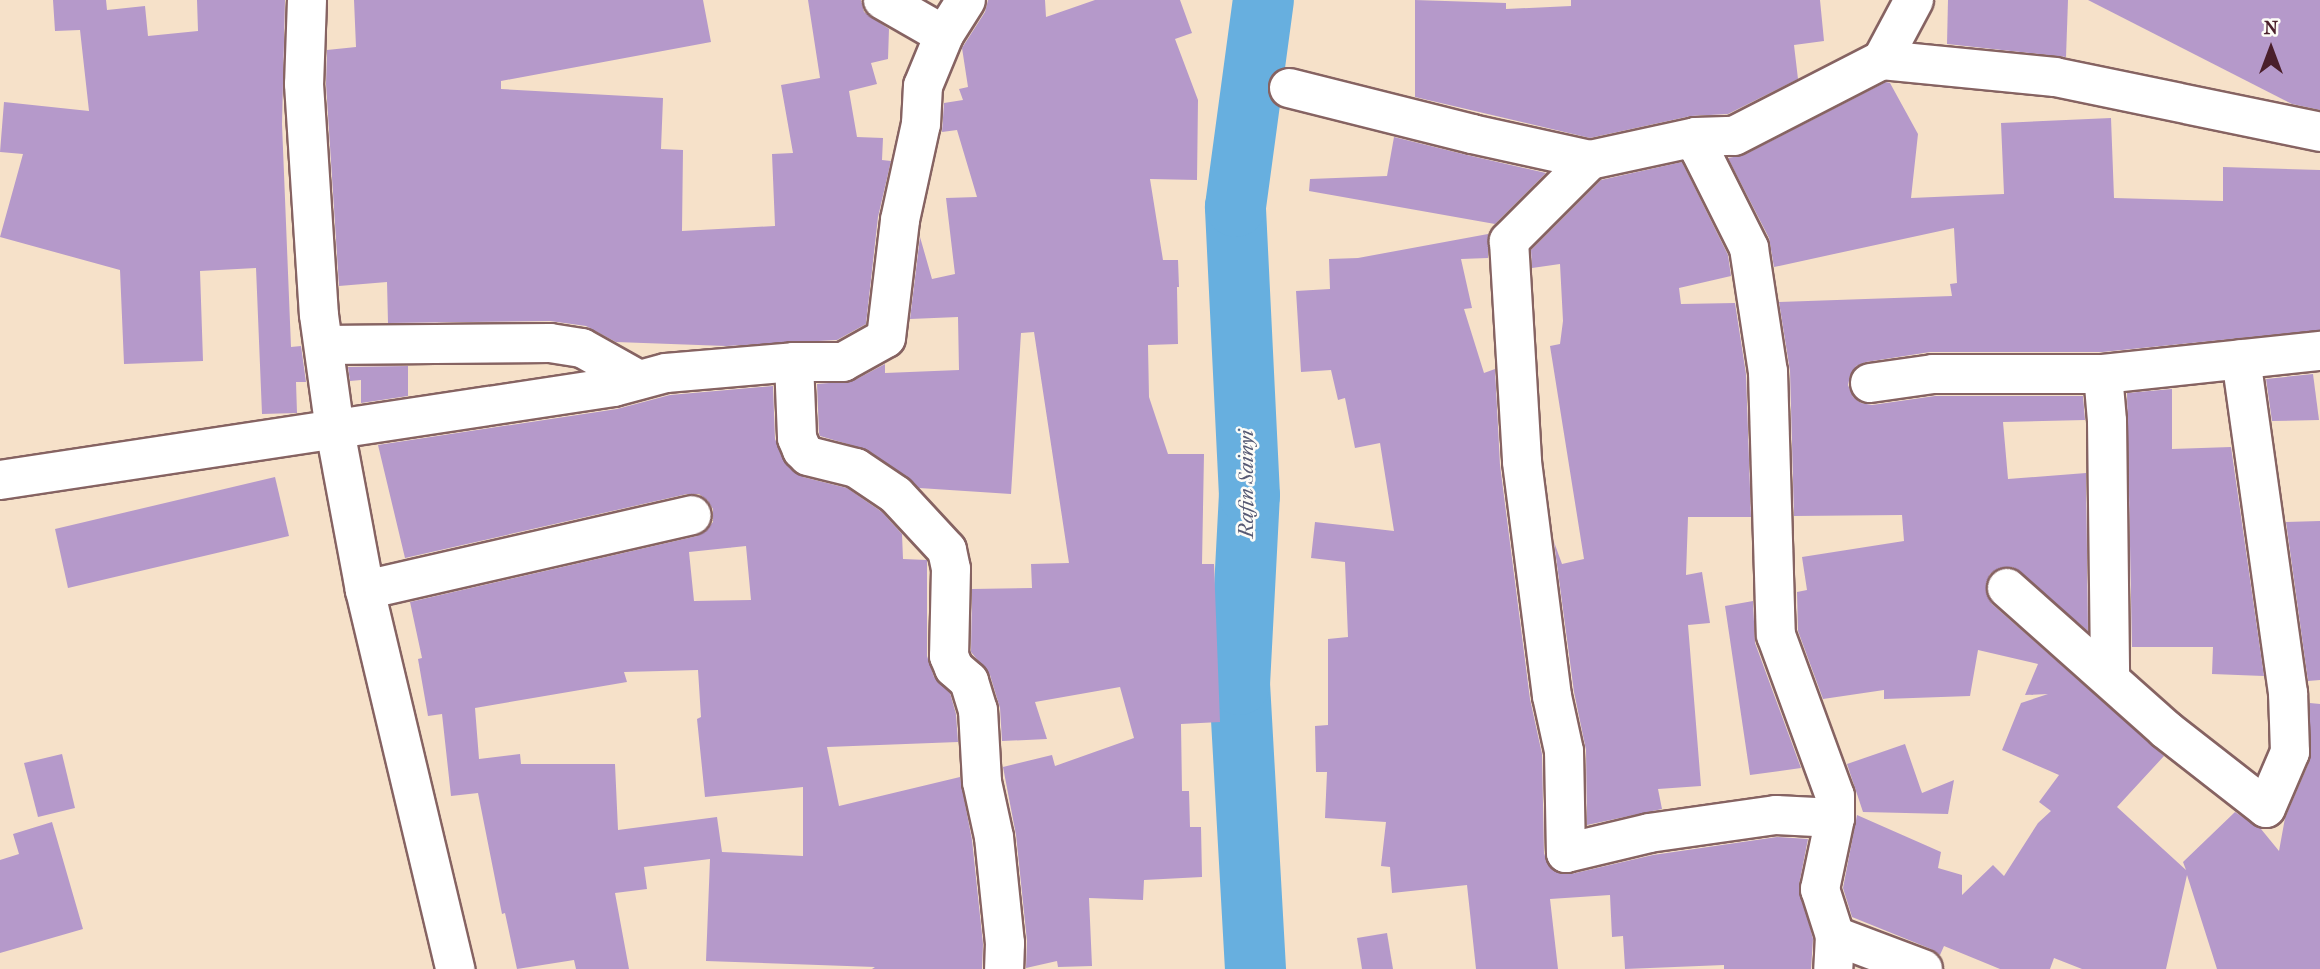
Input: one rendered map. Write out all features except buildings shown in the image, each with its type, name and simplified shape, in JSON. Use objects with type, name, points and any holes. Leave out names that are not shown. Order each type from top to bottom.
[{"type":"street","points":[[307,0],[304,84],[319,315],[335,430],[365,590],[455,969]]},
{"type":"street","points":[[883,0],[944,35]]},
{"type":"street","points":[[0,480],[614,387],[666,373],[794,362],[843,362],[886,338],[901,220],[921,124],[923,86],[944,35],[967,0]]},
{"type":"street","points":[[1882,60],[1914,0]]},
{"type":"street","points":[[1289,88],[1472,134],[1590,160],[1696,137],[1734,136],[1882,60],[2055,77],[2320,132]]},
{"type":"street","points":[[1696,137],[1749,248],[1768,373],[1776,635],[1835,796],[1835,818],[1820,889],[1834,953],[1923,969]]},
{"type":"street","points":[[1590,160],[1509,241],[1522,462],[1552,696],[1564,751],[1566,853],[1649,833],[1776,815],[1835,818]]},
{"type":"street","points":[[324,345],[550,343],[582,348],[639,380]]},
{"type":"street","points":[[1870,383],[1933,374],[2103,374],[2320,351]]},
{"type":"street","points":[[2007,588],[2110,677],[2165,729],[2266,808],[2290,752],[2288,693],[2241,359]]},
{"type":"street","points":[[794,362],[797,438],[802,450],[808,456],[856,468],[896,495],[947,550],[951,569],[949,656],[954,668],[969,681],[978,709],[982,782],[994,836],[1004,969]]},
{"type":"street","points":[[2103,374],[2107,421],[2110,677]]},
{"type":"street","points":[[365,590],[692,515]]},
{"type":"waterway","name":"Rafin Sainyi","points":[[1255,969],[1239,684],[1249,495],[1235,206],[1263,0]]}]
